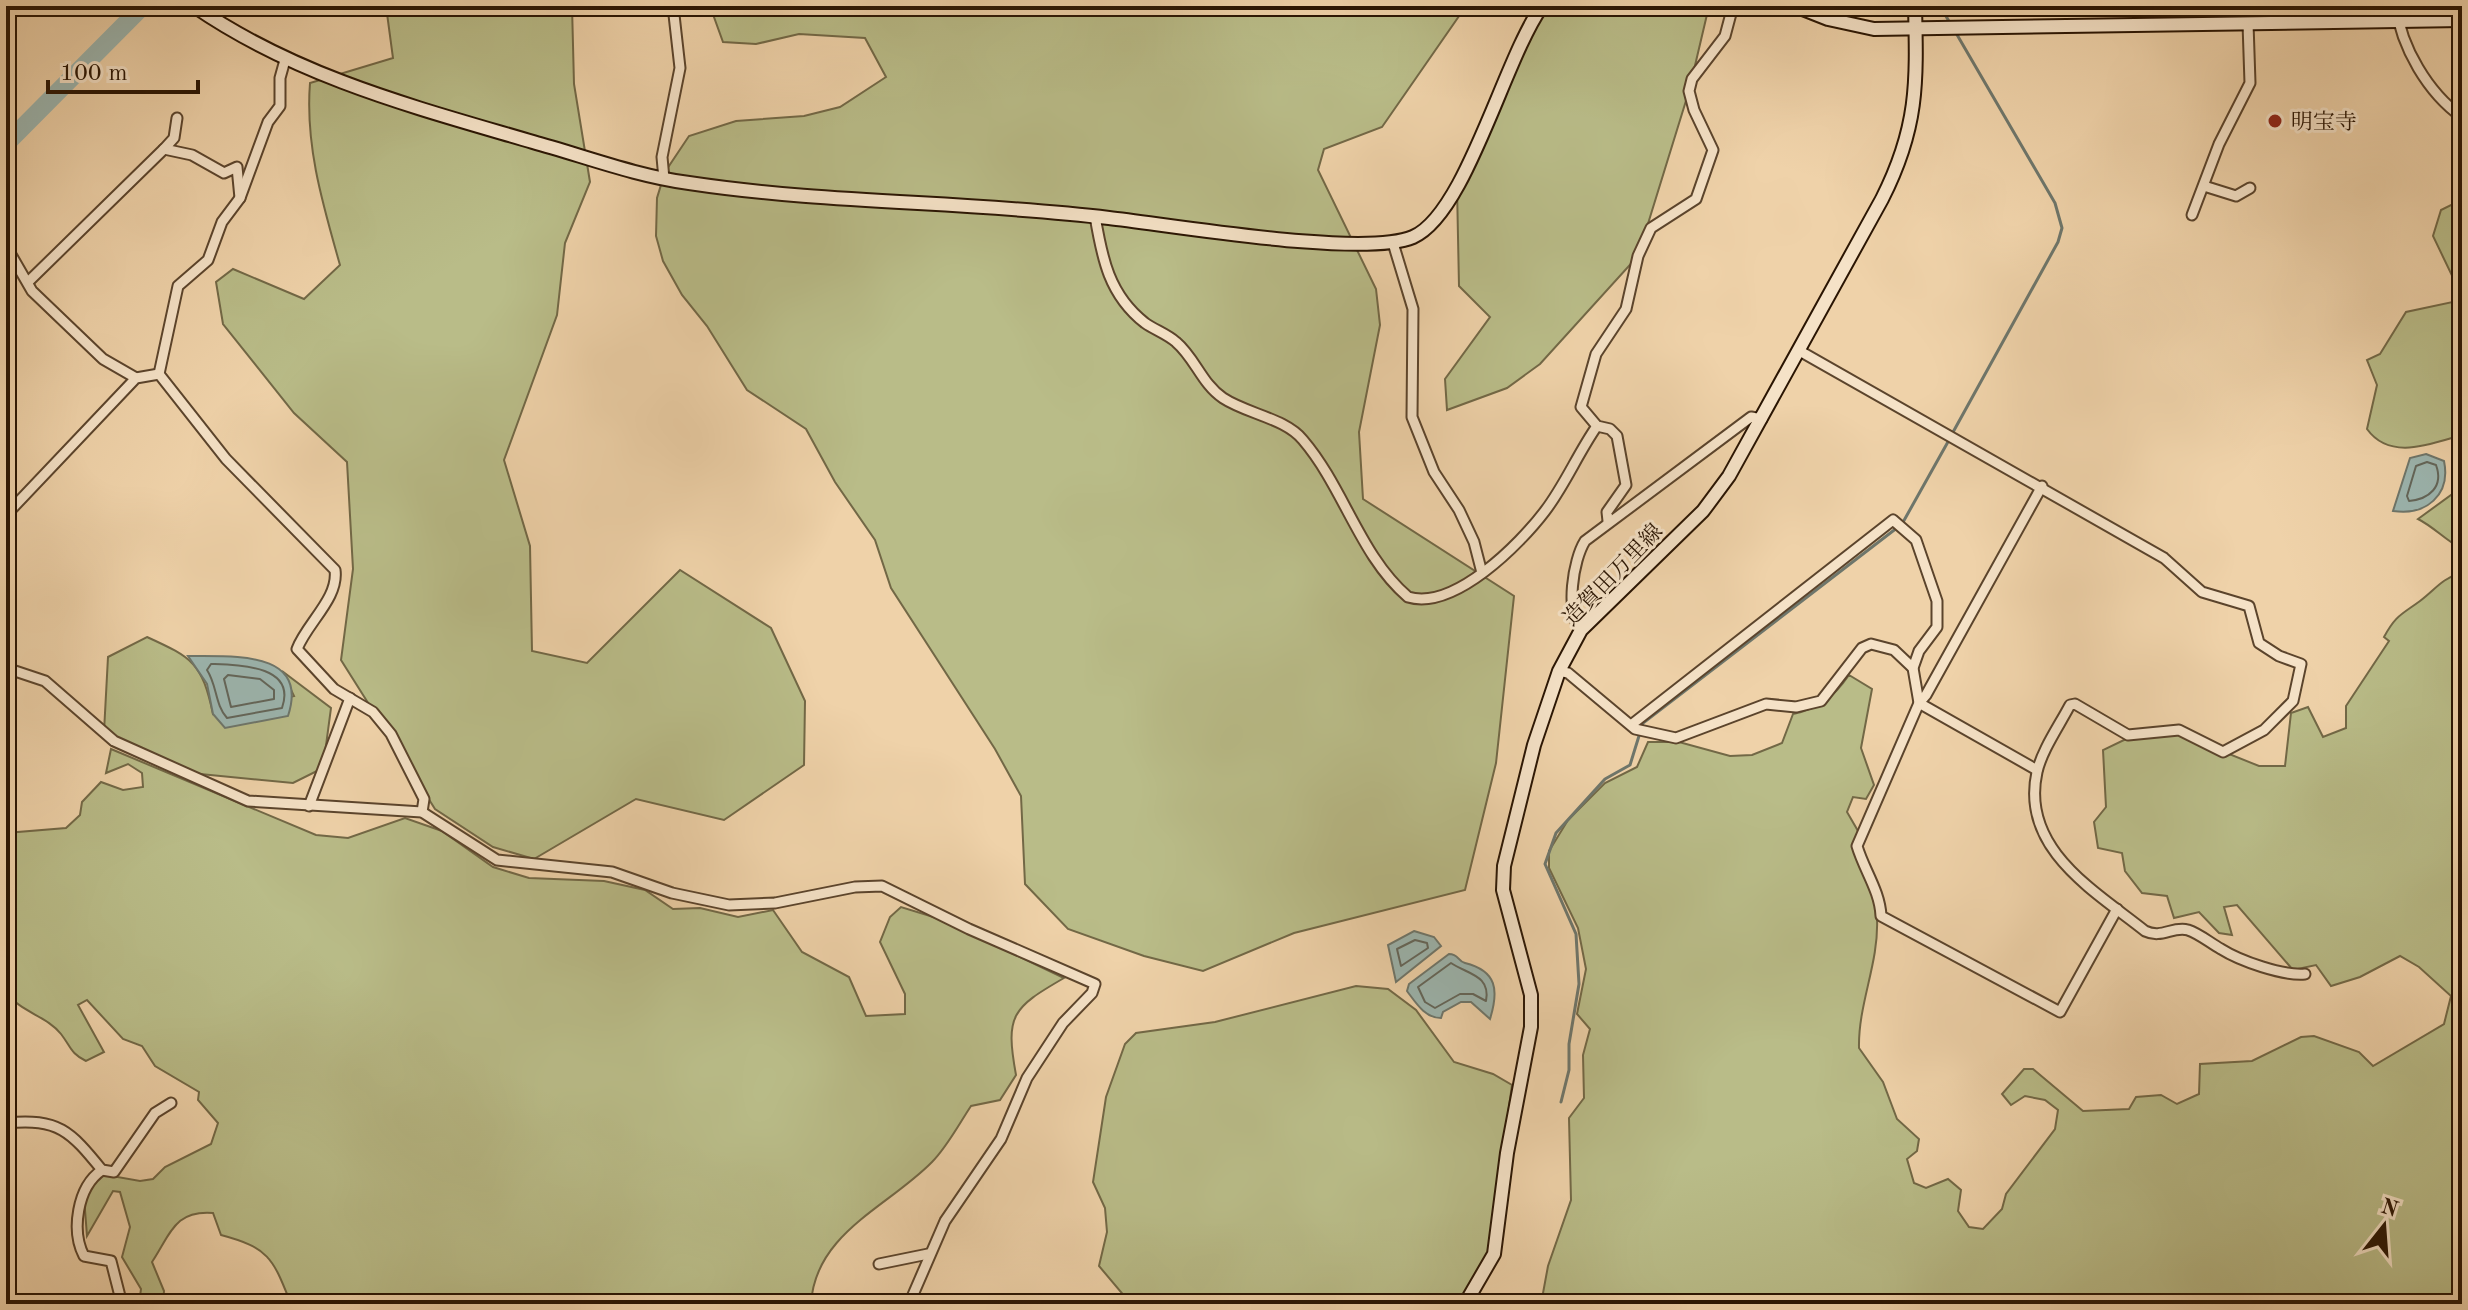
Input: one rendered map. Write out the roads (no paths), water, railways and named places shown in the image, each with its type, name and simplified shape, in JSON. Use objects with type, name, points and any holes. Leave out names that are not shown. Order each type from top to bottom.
[{"type":"street","points":[[194,6],[285,60],[337,83],[664,179],[773,194],[1095,216],[1282,238],[1393,243],[1426,230],[1445,210],[1523,36],[1542,6]]},
{"type":"street","points":[[664,179],[662,157],[680,68],[673,6]]},
{"type":"street","points":[[1608,521],[1607,512],[1626,485],[1617,436],[1610,429],[1597,426],[1581,407],[1596,354],[1626,309],[1638,256],[1651,228],[1696,199],[1712,160],[1713,150],[1694,110],[1689,91],[1692,79],[1725,36],[1733,6]]},
{"type":"street","points":[[1795,6],[1853,27],[1915,30],[2462,20]]},
{"type":"street","name":"造賀田万里線","points":[[1465,1304],[1494,1254],[1507,1153],[1531,1027],[1531,995],[1506,905],[1504,866],[1534,745],[1559,671],[1581,630],[1703,511],[1762,419],[1901,160],[1915,106],[1915,6]]},
{"type":"street","points":[[2396,6],[2398,20],[2423,74],[2462,117]]},
{"type":"street","points":[[2192,215],[2219,144],[2250,83],[2248,23]]},
{"type":"street","points":[[159,374],[178,286],[208,260],[222,222],[240,198],[268,122],[280,106],[280,78],[285,60]]},
{"type":"street","points":[[28,282],[174,138],[177,118]]},
{"type":"street","points":[[164,149],[192,155],[224,173],[237,167],[240,198]]},
{"type":"street","points":[[2204,186],[2236,196],[2250,188]]},
{"type":"street","points":[[1095,216],[1103,264],[1113,288],[1125,303],[1144,322],[1177,342],[1210,388],[1301,437],[1381,568],[1408,597],[1428,599],[1456,589],[1515,546],[1546,510],[1597,426]]},
{"type":"street","points":[[1393,243],[1413,309],[1412,417],[1434,472],[1469,532],[1482,573]]},
{"type":"street","points":[[6,246],[32,291],[103,359],[136,378]]},
{"type":"street","points":[[1798,350],[2164,558],[2202,592],[2249,606],[2259,643],[2279,656],[2301,664],[2293,701],[2264,730],[2223,752],[2179,730],[2128,735],[2075,704],[2070,705],[2037,770],[2036,807],[2052,850],[2063,866],[2153,935],[2177,929],[2190,931],[2225,952],[2279,974],[2305,974]]},
{"type":"street","points":[[6,515],[136,378],[159,374]]},
{"type":"street","points":[[159,374],[226,459],[335,570],[336,582],[330,596],[297,649],[334,689],[373,712],[391,734],[424,799],[422,812]]},
{"type":"street","points":[[1581,630],[1574,622],[1573,569],[1577,553],[1608,521],[1751,417],[1762,419]]},
{"type":"street","points":[[2042,486],[1919,703],[1857,846],[1865,873],[1876,891],[1881,916],[2060,1012],[2117,909]]},
{"type":"street","points":[[1631,725],[1893,520],[1916,540],[1937,601],[1937,627],[1919,651],[1913,668],[1919,703]]},
{"type":"street","points":[[1559,671],[1568,673],[1631,725],[1649,734],[1676,738],[1766,704],[1796,707],[1821,701],[1862,648],[1871,644],[1894,650],[1913,668]]},
{"type":"street","points":[[6,668],[45,681],[114,741],[203,782],[264,805],[422,812],[497,860],[612,872],[672,893],[729,905],[775,903],[855,887],[882,886],[969,929],[1095,984],[1036,1063],[1001,1139],[957,1200],[928,1254],[909,1304]]},
{"type":"street","points":[[309,806],[350,698]]},
{"type":"street","points":[[1919,703],[2037,770]]},
{"type":"street","points":[[6,1123],[41,1122],[63,1129],[74,1136],[102,1170],[114,1172],[155,1113],[171,1103]]},
{"type":"street","points":[[102,1170],[93,1176],[75,1228],[84,1256],[111,1261],[122,1304]]},
{"type":"street","points":[[879,1264],[928,1254]]},
{"type":"water","points":[[2426,454],[2444,461],[2444,484],[2440,493],[2434,501],[2416,510],[2393,511],[2410,458]]},
{"type":"water","points":[[188,656],[244,658],[277,668],[288,678],[292,694],[288,716],[225,728],[213,714],[207,684]]},
{"type":"water","points":[[1414,931],[1434,937],[1441,946],[1396,982],[1388,945]]},
{"type":"water","points":[[1449,954],[1484,971],[1493,983],[1490,1019],[1471,1002],[1461,1002],[1443,1012],[1441,1018],[1435,1017],[1421,1009],[1407,991],[1409,984]]},
{"type":"waterway","points":[[6,144],[143,6]]},
{"type":"waterway","points":[[1940,6],[1950,23]]},
{"type":"waterway","points":[[1952,434],[2058,242],[2062,228],[2055,203],[1956,33]]},
{"type":"waterway","points":[[1561,1102],[1569,1070],[1569,1044],[1579,984],[1576,934],[1545,864],[1556,833],[1605,779],[1630,765],[1643,723],[1902,524],[1949,440]]},
{"type":"place","name":"明宝寺","points":[[2275,121]]}]
